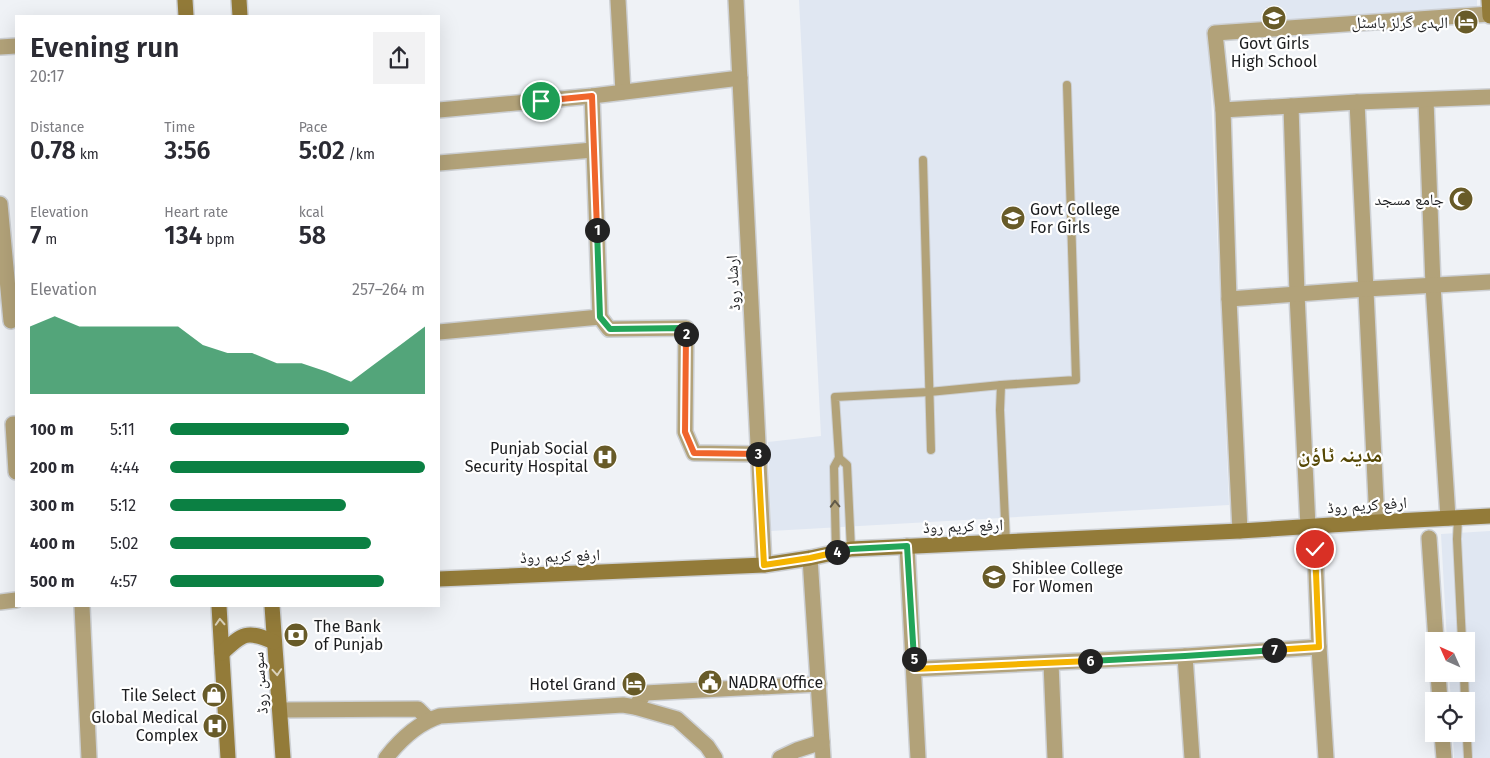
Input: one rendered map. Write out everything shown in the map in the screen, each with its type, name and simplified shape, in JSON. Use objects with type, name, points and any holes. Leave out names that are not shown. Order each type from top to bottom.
[{"type":"street","points":[[185,0],[186,15]]},
{"type":"street","points":[[239,0],[240,15]]},
{"type":"street","points":[[618,0],[623,92]]},
{"type":"street","name":"ارشاد روڈ","points":[[736,0],[764,565]]},
{"type":"street","points":[[1240,531],[1223,110],[1216,33],[1490,15],[1489,0]]},
{"type":"street","points":[[0,47],[15,46]]},
{"type":"street","points":[[440,110],[592,96],[740,78]]},
{"type":"street","points":[[592,96],[600,317],[610,329],[686,328],[685,432],[694,453],[758,454]]},
{"type":"street","points":[[1223,110],[1490,97]]},
{"type":"street","points":[[1426,100],[1434,285],[1453,518]]},
{"type":"street","points":[[1357,102],[1377,522]]},
{"type":"street","points":[[1291,106],[1297,294],[1308,527]]},
{"type":"street","points":[[440,163],[594,150]]},
{"type":"street","points":[[0,204],[11,321]]},
{"type":"street","points":[[1230,299],[1490,282]]},
{"type":"street","points":[[440,332],[600,317]]},
{"type":"street","points":[[10,424],[15,464]]},
{"type":"street","name":"ارفع کریم روڈ","points":[[440,578],[764,565],[851,549],[1240,531],[1490,516]]},
{"type":"street","points":[[1429,538],[1435,632]]},
{"type":"street","points":[[907,546],[918,758]]},
{"type":"street","points":[[1315,549],[1326,758]]},
{"type":"street","points":[[810,558],[823,758]]},
{"type":"street","points":[[0,602],[15,600]]},
{"type":"street","points":[[82,607],[89,758]]},
{"type":"street","points":[[219,607],[228,758]]},
{"type":"street","name":"سوسن روڈ","points":[[272,607],[283,758]]},
{"type":"street","points":[[222,653],[236,640],[248,634],[258,635],[274,642]]},
{"type":"street","points":[[914,669],[1185,656],[1319,647]]},
{"type":"street","points":[[1185,656],[1192,758]]},
{"type":"street","points":[[1051,663],[1055,758]]},
{"type":"street","points":[[635,707],[645,693],[819,684]]},
{"type":"street","points":[[386,758],[399,742],[429,720],[440,716],[623,705],[677,719],[707,746],[715,758]]},
{"type":"street","points":[[280,710],[418,709],[429,720]]},
{"type":"street","points":[[780,758],[822,742]]},
{"type":"street","points":[[1443,742],[1444,758]]},
{"type":"lane","points":[[836,552],[834,467],[839,458],[835,397],[929,392],[1076,380],[1067,85]]},
{"type":"lane","points":[[923,160],[931,450]]},
{"type":"lane","points":[[1001,385],[1000,410],[1006,542]]},
{"type":"lane","points":[[839,458],[847,465],[851,549]]},
{"type":"lane","points":[[1453,518],[1461,632]]},
{"type":"lane","points":[[1467,742],[1468,758]]},
{"type":"shaded area","name":"Govt College For Girls","points":[[799,0],[1477,0],[1477,8],[1208,27],[1229,505],[771,531],[768,442],[821,436]]},
{"type":"shaded area","points":[[1490,531],[1490,758],[1454,758],[1453,742],[1475,742],[1475,692],[1450,692],[1450,682],[1475,682],[1475,632],[1446,632],[1441,534]]},
{"type":"place","name":"Govt Girls High School","points":[[1274,18]]},
{"type":"place","name":"الہدی گرلز ہاسٹل","points":[[1466,22]]},
{"type":"place","name":"جامع مسجد","points":[[1461,199]]},
{"type":"place","name":"Govt College For Girls","points":[[1013,218]]},
{"type":"place","name":"Punjab Social Security Hospital","points":[[605,457]]},
{"type":"place","name":"Shiblee College For Women","points":[[994,577]]},
{"type":"place","name":"The Bank of Punjab","points":[[296,635]]},
{"type":"place","name":"NADRA Office","points":[[710,682]]},
{"type":"place","name":"Hotel Grand","points":[[634,684]]},
{"type":"place","name":"Tile Select","points":[[214,695]]},
{"type":"place","name":"Global Medical Complex","points":[[215,726]]},
{"type":"district","name":"مدینہ ٹاؤن","points":[[1340,455]]},
{"type":"route","points":[[541,101],[592,96],[600,317],[610,329],[686,328],[685,432],[694,453],[758,454],[764,565],[851,549],[907,546],[914,669],[1185,656],[1319,647],[1315,549]]}]
